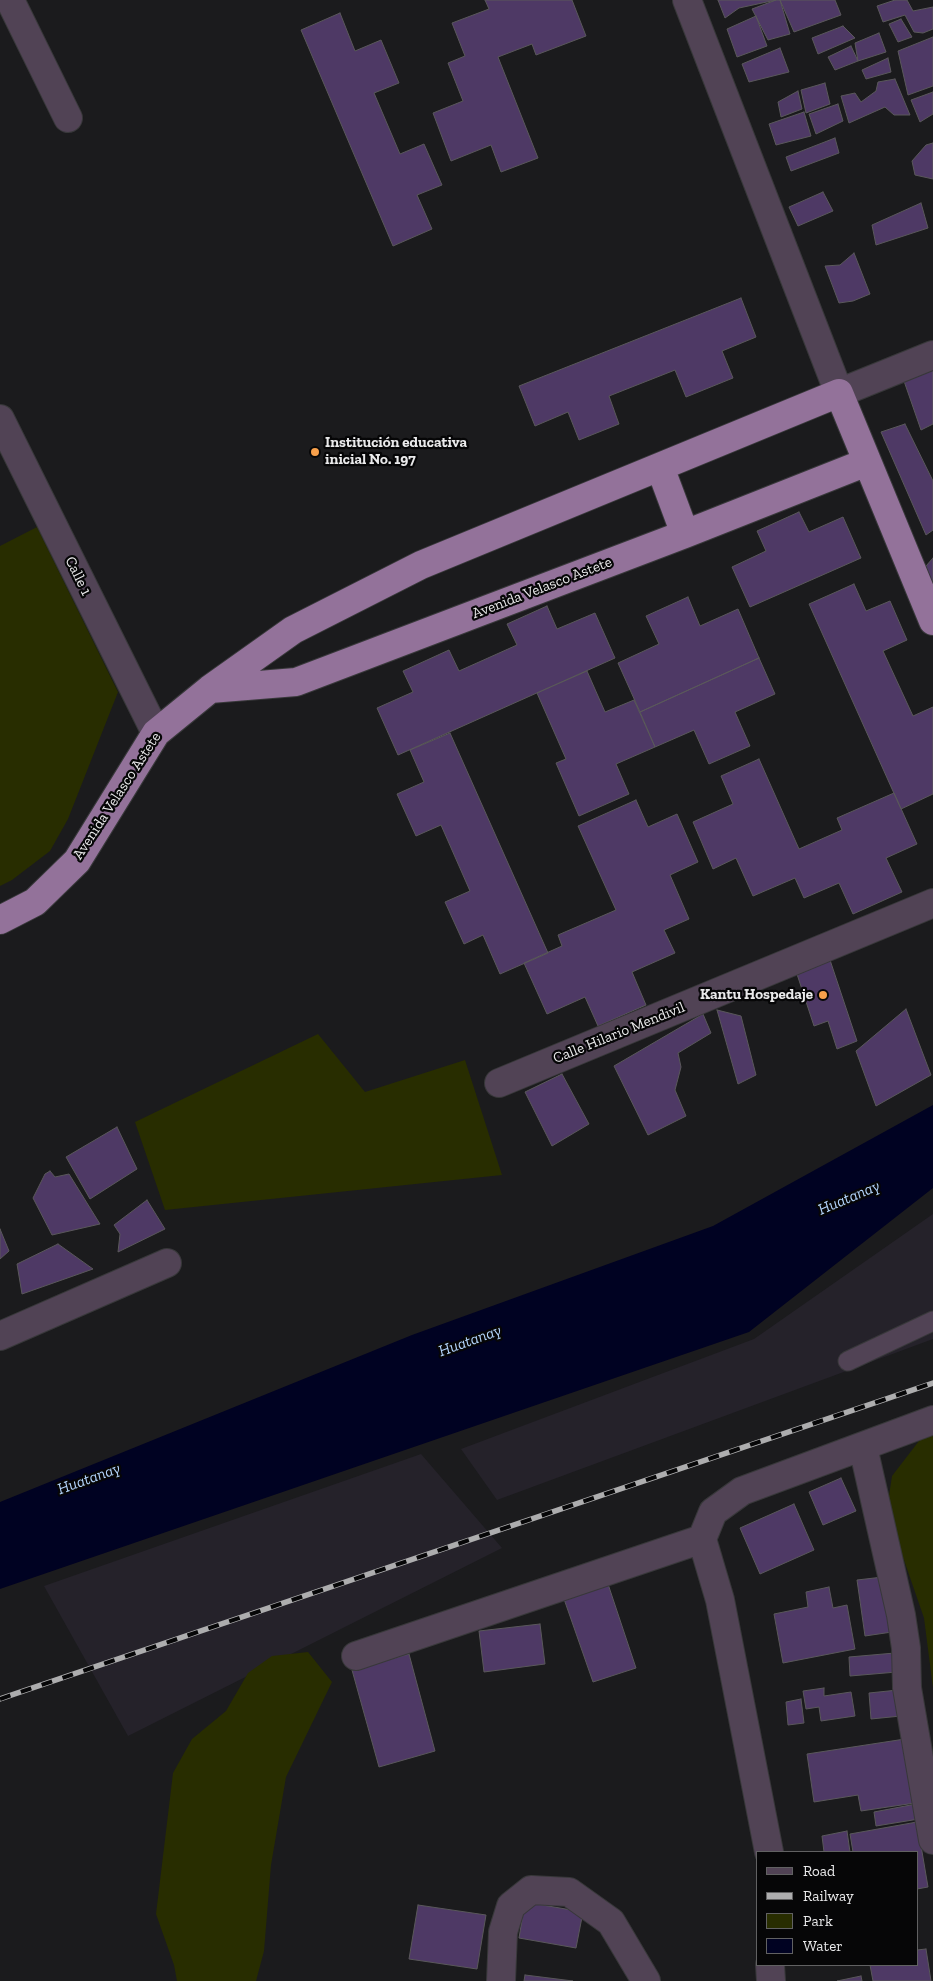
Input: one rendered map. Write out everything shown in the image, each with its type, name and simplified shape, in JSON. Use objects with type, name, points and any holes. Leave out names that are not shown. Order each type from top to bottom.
[{"type":"highway","points":[[839,393],[933,622]]},
{"type":"highway","name":"Avenida Velasco Astete","points":[[0,920],[34,902],[77,861],[156,733],[210,689],[293,630],[421,565],[839,393]]},
{"type":"highway","name":"Avenida Velasco Astete","points":[[210,689],[296,682],[686,534],[868,462]]},
{"type":"highway","points":[[660,467],[686,534]]},
{"type":"street","points":[[10,0],[68,118]]},
{"type":"street","points":[[687,0],[839,393],[933,355]]},
{"type":"street","name":"Calle 1","points":[[0,419],[156,733]]},
{"type":"street","name":"Calle Hilario Mendivil","points":[[499,1083],[933,902]]},
{"type":"street","points":[[0,1336],[166,1262]]},
{"type":"street","points":[[769,1851],[722,1609],[702,1539],[713,1512],[742,1491],[933,1420]]},
{"type":"street","points":[[863,1447],[901,1615],[906,1648],[907,1688],[933,1840]]},
{"type":"street","points":[[356,1656],[702,1539]]},
{"type":"street","points":[[501,1981],[503,1932],[511,1906],[531,1890],[569,1892],[612,1922],[646,1981]]},
{"type":"street","points":[[770,1966],[770,1981]]},
{"type":"lane","points":[[848,1362],[933,1321]]},
{"type":"shaded area","points":[[933,1214],[933,1339],[497,1500],[461,1449],[754,1339]]},
{"type":"shaded area","points":[[421,1454],[502,1548],[128,1736],[44,1586]]},
{"type":"green space","points":[[37,527],[118,692],[68,819],[50,851],[12,880],[0,886],[0,546]]},
{"type":"green space","points":[[318,1034],[365,1092],[465,1060],[502,1175],[165,1210],[135,1122]]},
{"type":"green space","points":[[933,1434],[933,1688],[924,1618],[895,1534],[888,1502],[892,1476],[922,1437]]},
{"type":"green space","points":[[308,1652],[332,1682],[286,1777],[271,1865],[264,1951],[256,1981],[177,1981],[174,1965],[156,1914],[173,1773],[192,1739],[226,1711],[248,1673],[272,1656]]},
{"type":"water","name":"Huatanay","points":[[933,1105],[933,1188],[749,1332],[0,1589],[0,1502],[412,1335],[713,1226]]},
{"type":"building","points":[[485,0],[572,0],[586,36],[536,55],[532,44],[498,57],[538,158],[501,172],[491,145],[451,161],[433,113],[463,101],[448,63],[465,56],[452,23],[489,9]]},
{"type":"building","points":[[718,0],[776,0],[739,8],[725,18]]},
{"type":"building","points":[[780,0],[790,34],[768,40],[752,9]]},
{"type":"building","points":[[780,0],[835,0],[841,15],[794,32]]},
{"type":"building","points":[[895,0],[907,0],[913,11],[933,7],[933,29],[923,33],[914,32],[905,15],[883,22],[877,6]]},
{"type":"building","points":[[340,13],[355,51],[381,40],[399,83],[374,93],[400,154],[424,144],[442,185],[417,195],[432,229],[393,246],[301,30]]},
{"type":"building","points":[[756,16],[767,46],[737,57],[727,29]]},
{"type":"building","points":[[901,19],[912,37],[898,42],[889,24]]},
{"type":"building","points":[[843,26],[855,38],[818,54],[812,38]]},
{"type":"building","points":[[879,33],[886,52],[858,61],[855,43]]},
{"type":"building","points":[[933,37],[933,86],[908,95],[898,51]]},
{"type":"building","points":[[851,46],[858,61],[835,70],[828,57]]},
{"type":"building","points":[[780,48],[789,72],[749,82],[742,64]]},
{"type":"building","points":[[888,58],[891,72],[866,79],[862,70]]},
{"type":"building","points":[[895,79],[910,115],[894,115],[885,107],[849,123],[841,96],[855,93],[861,102],[876,91],[878,82]]},
{"type":"building","points":[[825,83],[830,104],[806,113],[801,90]]},
{"type":"building","points":[[798,91],[802,109],[781,117],[778,102]]},
{"type":"building","points":[[933,92],[933,114],[920,122],[911,100]]},
{"type":"building","points":[[838,104],[843,121],[816,134],[809,114]]},
{"type":"building","points":[[804,112],[811,136],[776,145],[769,124]]},
{"type":"building","points":[[835,138],[839,153],[791,171],[786,157]]},
{"type":"building","points":[[933,143],[933,179],[915,175],[912,161],[926,145]]},
{"type":"building","points":[[823,192],[833,211],[798,226],[789,207]]},
{"type":"building","points":[[921,203],[928,228],[876,245],[872,225]]},
{"type":"building","points":[[854,253],[870,294],[853,301],[839,303],[825,266],[840,265]]},
{"type":"building","points":[[741,298],[756,337],[722,351],[733,378],[686,397],[675,370],[609,396],[619,424],[579,440],[568,412],[535,426],[519,386]]},
{"type":"building","points":[[933,367],[933,424],[921,430],[904,381]]},
{"type":"building","points":[[905,424],[933,481],[933,530],[926,535],[881,432]]},
{"type":"building","points":[[799,512],[809,532],[843,517],[861,558],[750,607],[732,567],[766,551],[757,531]]},
{"type":"building","points":[[933,558],[933,587],[926,566]]},
{"type":"building","points":[[854,584],[866,611],[890,601],[907,640],[883,651],[913,716],[933,707],[933,794],[901,809],[809,604]]},
{"type":"building","points":[[688,597],[700,626],[738,609],[759,658],[640,712],[618,663],[659,644],[646,616]]},
{"type":"building","points":[[547,606],[557,629],[595,613],[615,658],[398,755],[377,708],[413,692],[403,671],[449,650],[459,671],[517,645],[507,624]]},
{"type":"building","points":[[759,658],[775,694],[735,712],[750,746],[709,764],[694,730],[655,747],[640,712]]},
{"type":"building","points":[[587,671],[605,712],[634,700],[655,747],[616,764],[629,794],[579,816],[556,763],[566,759],[537,693]]},
{"type":"building","points":[[450,733],[548,953],[500,974],[483,935],[464,944],[445,902],[470,891],[441,825],[416,836],[397,794],[424,782],[410,750]]},
{"type":"building","points":[[759,759],[799,849],[842,830],[837,818],[894,793],[917,844],[886,858],[902,892],[853,914],[839,883],[804,898],[795,878],[753,896],[736,858],[713,869],[693,822],[733,804],[721,776]]},
{"type":"building","points":[[636,800],[648,827],[677,814],[698,862],[670,875],[689,919],[664,930],[675,953],[632,972],[646,1005],[598,1026],[585,997],[547,1014],[524,963],[562,946],[558,935],[616,910],[578,826]]},
{"type":"building","name":"Kantu Hospedaje","points":[[829,957],[857,1041],[837,1049],[828,1021],[814,1026],[795,968]]},
{"type":"building","points":[[906,1009],[931,1075],[876,1106],[856,1051]]},
{"type":"building","points":[[717,1010],[741,1016],[756,1075],[738,1084]]},
{"type":"building","points":[[703,1014],[711,1033],[678,1053],[681,1067],[675,1090],[686,1116],[648,1135],[614,1066]]},
{"type":"building","points":[[562,1074],[589,1124],[552,1146],[525,1092]]},
{"type":"building","points":[[117,1127],[137,1169],[90,1199],[66,1157]]},
{"type":"building","points":[[50,1171],[55,1177],[69,1174],[100,1224],[52,1235],[33,1198],[45,1174]]},
{"type":"building","points":[[147,1200],[165,1229],[118,1252],[120,1234],[114,1225]]},
{"type":"building","points":[[0,1229],[9,1251],[0,1259]]},
{"type":"building","points":[[58,1244],[93,1269],[22,1294],[17,1264]]},
{"type":"building","points":[[841,1478],[856,1511],[823,1525],[809,1492]]},
{"type":"building","points":[[794,1504],[814,1550],[760,1574],[740,1528]]},
{"type":"building","points":[[883,1577],[892,1632],[865,1636],[857,1580]]},
{"type":"building","points":[[608,1584],[636,1668],[593,1682],[564,1599]]},
{"type":"building","points":[[829,1587],[833,1608],[847,1605],[855,1649],[783,1663],[774,1614],[808,1607],[806,1592]]},
{"type":"building","points":[[540,1624],[545,1664],[484,1672],[479,1631]]},
{"type":"building","points":[[895,1653],[897,1672],[850,1676],[849,1657]]},
{"type":"building","points":[[409,1654],[435,1751],[379,1767],[352,1670]]},
{"type":"building","points":[[824,1688],[824,1696],[851,1692],[855,1716],[821,1721],[819,1707],[806,1709],[803,1691]]},
{"type":"building","points":[[898,1690],[901,1716],[871,1719],[869,1693]]},
{"type":"building","points":[[801,1699],[804,1723],[788,1725],[786,1702]]},
{"type":"building","points":[[905,1739],[915,1803],[861,1811],[858,1795],[814,1802],[807,1754]]},
{"type":"building","points":[[916,1804],[919,1819],[876,1826],[874,1812]]},
{"type":"building","points":[[917,1822],[928,1887],[918,1889],[918,1851],[853,1851],[850,1834]]},
{"type":"building","points":[[847,1831],[850,1851],[824,1851],[822,1836]]},
{"type":"building","points":[[525,1902],[583,1912],[576,1948],[519,1938]]},
{"type":"building","points":[[418,1905],[486,1915],[477,1969],[409,1959]]},
{"type":"building","points":[[926,1949],[931,1981],[873,1981],[870,1966],[918,1966],[918,1950]]},
{"type":"building","points":[[525,1975],[573,1981],[524,1981]]},
{"type":"building","points":[[861,1976],[862,1981],[837,1981]]},
{"type":"railway","points":[[0,1699],[933,1383]]},
{"type":"place","name":"Institución educativa inicial No. 197","points":[[315,452]]},
{"type":"place","name":"Kantu Hospedaje","points":[[823,995]]}]
